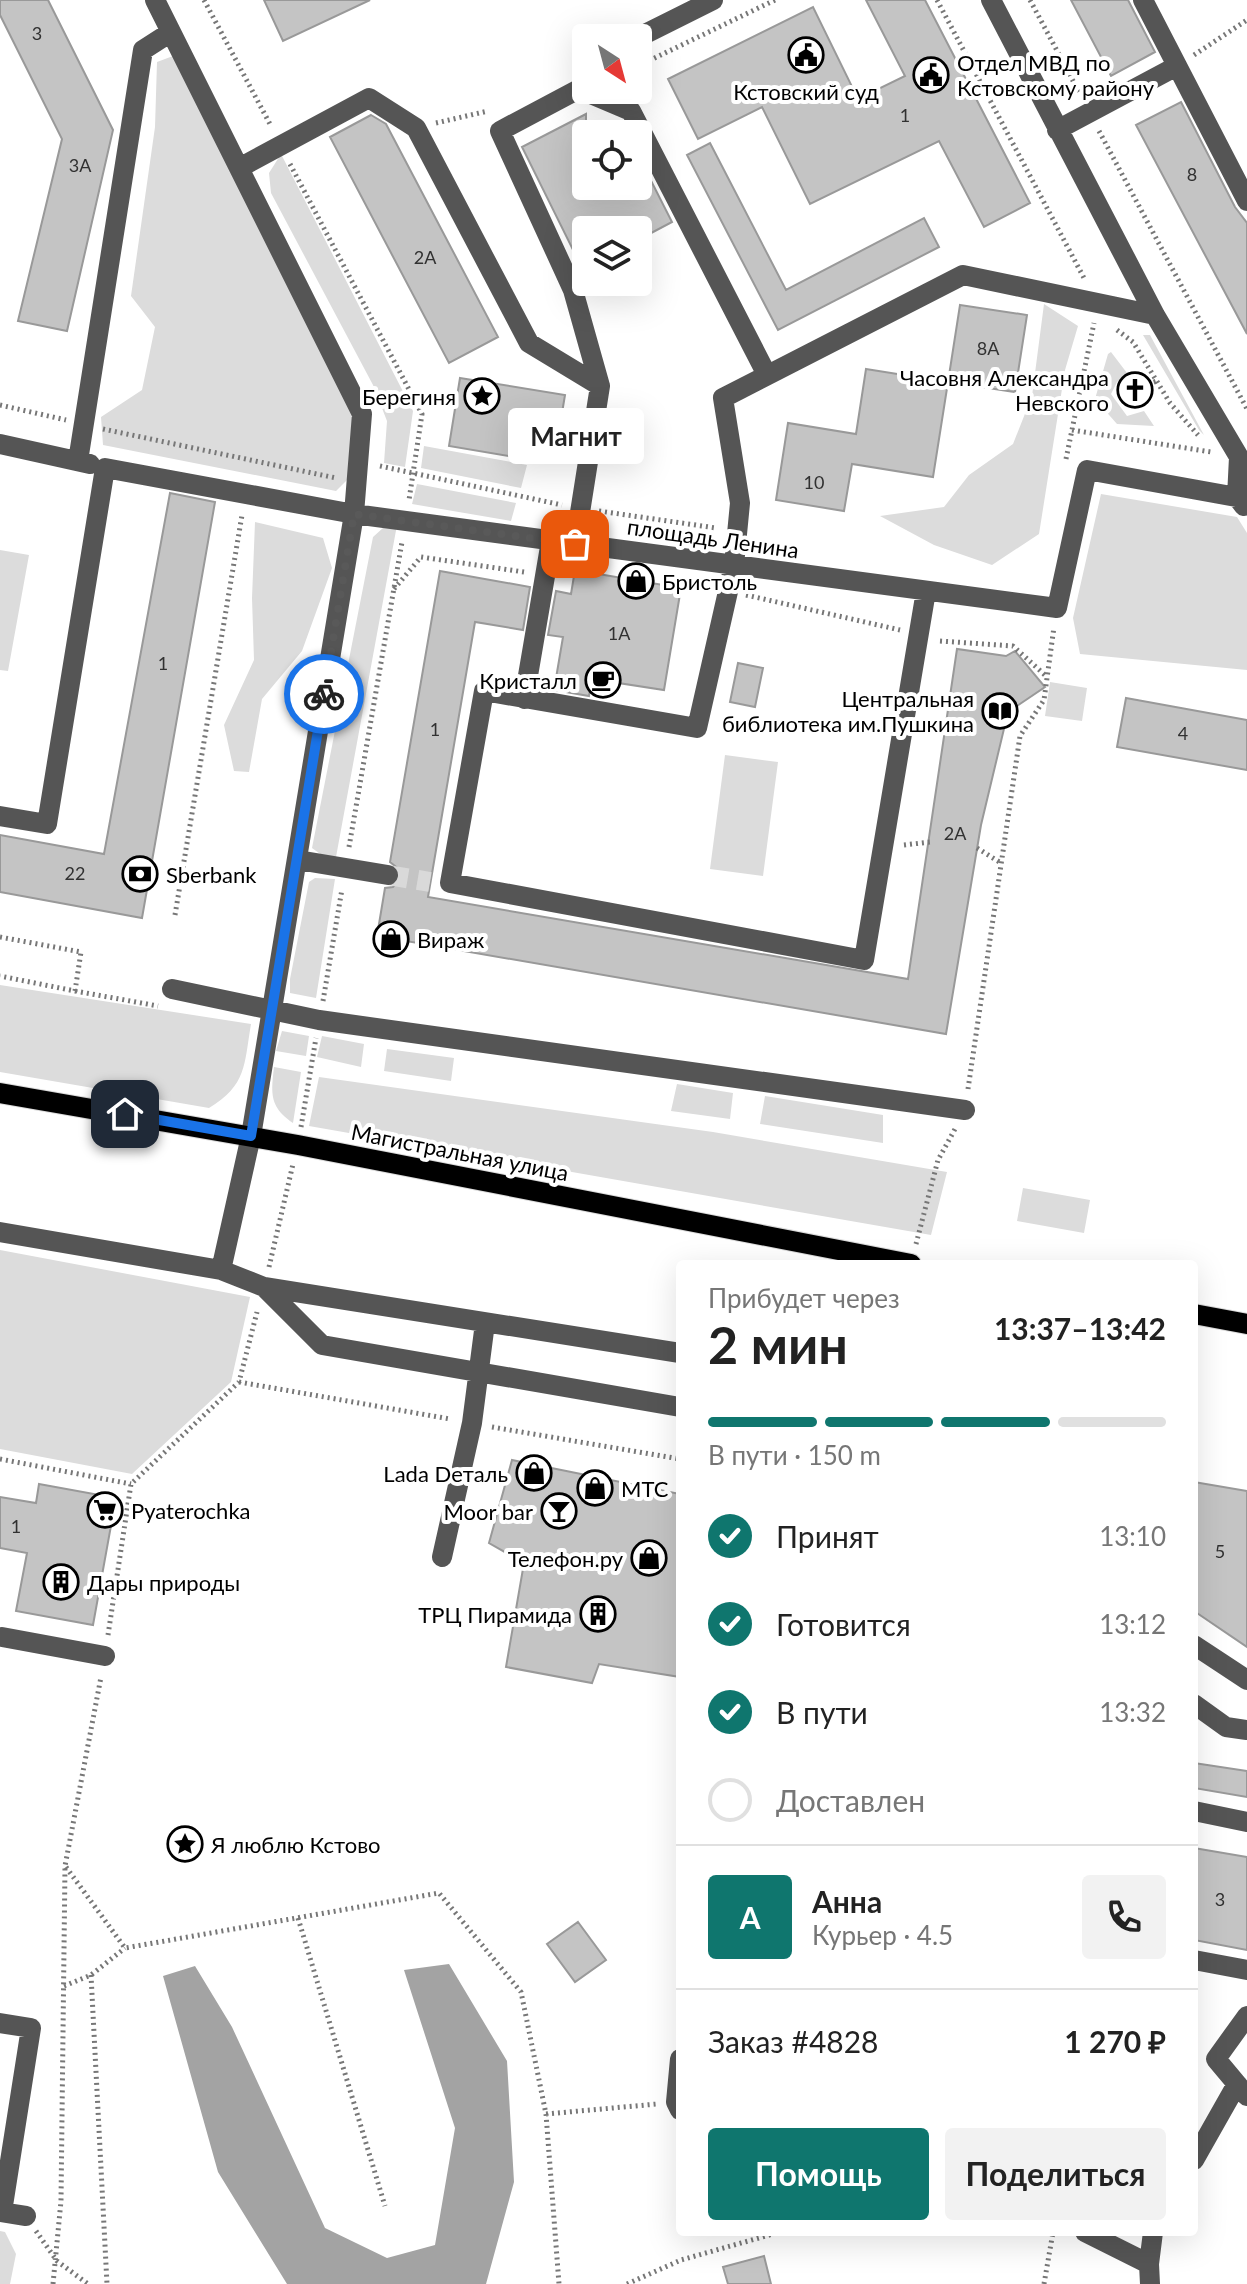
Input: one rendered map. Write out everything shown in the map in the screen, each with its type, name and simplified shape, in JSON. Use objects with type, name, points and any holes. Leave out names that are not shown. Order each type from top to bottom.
[{"type":"main road","name":"Магистральная улица","points":[[0,1093],[251,1136],[890,1260]]},
{"type":"main road","points":[[1198,1315],[1247,1324]]},
{"type":"street","points":[[155,0],[362,414],[354,514],[298,860],[251,1136],[221,1270]]},
{"type":"street","points":[[652,30],[713,0]]},
{"type":"street","points":[[991,0],[1155,315],[1243,453],[1244,502],[1087,470],[1057,608]]},
{"type":"street","points":[[1143,0],[1247,201]]},
{"type":"street","points":[[78,461],[143,50],[171,32]]},
{"type":"street","points":[[1057,130],[1177,66]]},
{"type":"street","points":[[575,544],[600,386],[573,290],[500,131],[579,89],[631,111],[767,375]]},
{"type":"street","points":[[239,168],[369,98],[416,128],[529,343],[600,386]]},
{"type":"street","points":[[926,591],[864,960],[440,883],[484,691],[697,728],[734,565],[740,503],[723,398],[963,275],[1155,315]]},
{"type":"street","name":"площадь Ленина","points":[[0,444],[105,468],[354,514],[1057,608]]},
{"type":"street","points":[[0,816],[47,824],[105,468]]},
{"type":"street","points":[[524,699],[551,541]]},
{"type":"street","points":[[298,860],[388,875]]},
{"type":"street","points":[[172,989],[319,1020],[965,1110]]},
{"type":"street","points":[[0,1232],[221,1270],[264,1287],[676,1352]]},
{"type":"street","points":[[264,1287],[322,1345],[676,1406]]},
{"type":"street","points":[[442,1557],[472,1423],[485,1323]]},
{"type":"street","points":[[1,1639],[105,1656]]},
{"type":"street","points":[[1198,1648],[1247,1680]]},
{"type":"street","points":[[1198,1707],[1226,1727],[1247,1730]]},
{"type":"street","points":[[1198,1812],[1247,1822]]},
{"type":"street","points":[[1198,1961],[1247,1970]]},
{"type":"street","points":[[1198,2154],[1242,2090],[1216,2059],[1247,2016]]},
{"type":"street","points":[[0,2023],[31,2028],[1,2212],[26,2216]]},
{"type":"street","points":[[1091,2236],[1149,2274],[1153,2236]]},
{"type":"path","points":[[53,2284],[61,2201],[65,1866],[105,1656],[131,1484],[239,1382],[298,1145],[422,414],[204,0]]},
{"type":"path","points":[[652,59],[775,0]]},
{"type":"path","points":[[937,0],[1098,303]]},
{"type":"path","points":[[1030,0],[1247,409]]},
{"type":"path","points":[[1177,66],[1247,20]]},
{"type":"path","points":[[1108,322],[1133,342],[1170,403],[1204,439]]},
{"type":"path","points":[[1148,384],[1157,381]]},
{"type":"path","points":[[1072,430],[1243,453]]},
{"type":"path","points":[[175,915],[245,494]]},
{"type":"path","points":[[912,1260],[938,1160],[965,1110],[1020,736],[1044,700],[1057,608]]},
{"type":"path","points":[[977,848],[1001,863]]},
{"type":"path","points":[[0,937],[81,952],[75,991],[0,976]]},
{"type":"path","points":[[0,1459],[131,1484]]},
{"type":"path","points":[[65,1866],[125,1948]]},
{"type":"path","points":[[64,1986],[91,1975],[125,1948],[439,1893],[521,1992],[546,2114],[559,2284]]},
{"type":"path","points":[[298,1918],[385,2206]]},
{"type":"path","points":[[91,1975],[107,2284]]},
{"type":"path","points":[[546,2114],[676,2106]]},
{"type":"path","points":[[26,2216],[57,2261],[88,2284]]},
{"type":"path","points":[[627,2284],[681,2260],[766,2236]]},
{"type":"path","points":[[1044,2284],[1052,2236]]},
{"type":"shaded area","points":[[173,56],[354,418],[348,479],[336,491],[103,445],[101,417],[142,390],[155,327],[131,296],[155,127],[157,62]]},
{"type":"shaded area","points":[[281,154],[413,411],[405,467],[384,463],[387,421],[373,385],[271,193],[269,173]]},
{"type":"shaded area","points":[[1044,304],[1078,326],[1065,370],[1039,534],[992,565],[934,545],[880,516],[944,507],[969,475],[1013,444],[1032,396]]},
{"type":"shaded area","points":[[1143,335],[1150,335],[1204,435],[1199,430]]},
{"type":"shaded area","points":[[1111,352],[1127,373],[1117,382],[1111,394],[1127,416],[1144,411],[1154,426],[1117,424],[1095,399]]},
{"type":"shaded area","points":[[424,446],[527,465],[521,488],[421,468]]},
{"type":"shaded area","points":[[417,484],[516,503],[511,521],[412,504]]},
{"type":"shaded area","points":[[1101,494],[1237,517],[1247,533],[1247,670],[1080,654],[1073,618]]},
{"type":"shaded area","points":[[255,522],[323,538],[332,568],[302,651],[262,699],[249,772],[234,771],[224,725],[254,660],[252,598]]},
{"type":"shaded area","points":[[397,525],[336,857],[323,856],[312,848],[373,537],[383,528]]},
{"type":"shaded area","points":[[0,550],[29,555],[8,671],[0,670]]},
{"type":"shaded area","points":[[1050,682],[1087,688],[1082,721],[1045,716]]},
{"type":"shaded area","points":[[725,755],[778,762],[763,876],[710,869]]},
{"type":"shaded area","points":[[315,878],[335,879],[316,998],[290,993],[309,882]]},
{"type":"shaded area","points":[[0,985],[251,1024],[242,1073],[231,1091],[209,1108],[0,1072]]},
{"type":"shaded area","points":[[282,1031],[309,1036],[306,1056],[276,1051]]},
{"type":"shaded area","points":[[322,1036],[364,1044],[361,1067],[317,1057]]},
{"type":"shaded area","points":[[387,1049],[454,1058],[451,1081],[384,1071]]},
{"type":"shaded area","points":[[274,1067],[301,1072],[293,1123],[279,1111],[273,1099]]},
{"type":"shaded area","points":[[319,1077],[713,1132],[947,1172],[931,1235],[309,1126]]},
{"type":"shaded area","points":[[677,1084],[733,1093],[730,1119],[671,1111]]},
{"type":"shaded area","points":[[765,1096],[883,1115],[883,1143],[760,1124]]},
{"type":"shaded area","points":[[1023,1188],[1090,1200],[1084,1233],[1017,1221]]},
{"type":"shaded area","points":[[0,1250],[250,1297],[231,1382],[132,1474],[0,1449]]},
{"type":"shaded area","points":[[449,1964],[507,2061],[514,2182],[486,2284],[287,2284],[218,2172],[163,1976],[195,1966],[232,2027],[325,2228],[387,2258],[435,2245],[455,2128],[404,1970]]},
{"type":"shaded area","points":[[0,2231],[5,2232],[16,2254],[10,2284],[0,2284]]},
{"type":"building","points":[[0,0],[48,0],[113,130],[67,331],[18,321],[62,139],[0,15]]},
{"type":"building","points":[[264,0],[370,0],[283,41]]},
{"type":"building","points":[[866,0],[925,0],[1030,203],[984,227],[939,141],[810,204],[762,107],[698,139],[668,79],[813,7],[858,99],[905,76]]},
{"type":"building","points":[[1071,0],[1128,0],[1155,52],[1111,76]]},
{"type":"building","points":[[1181,102],[1235,207],[1247,223],[1247,334],[1136,125]]},
{"type":"building","points":[[371,115],[386,124],[498,337],[449,363],[330,137]]},
{"type":"building","points":[[572,121],[572,200],[652,200],[652,183],[672,222],[652,233],[652,216],[572,216],[572,248],[522,147]]},
{"type":"building","points":[[710,143],[786,290],[924,218],[939,247],[778,330],[687,155]]},
{"type":"building","points":[[960,305],[1027,315],[1015,392],[948,382]]},
{"type":"building","points":[[866,369],[948,382],[933,477],[852,464],[844,511],[776,500],[788,423],[856,434]]},
{"type":"building","name":"Часовня Александра Невского","points":[[1140,376],[1149,394],[1129,404],[1120,387]]},
{"type":"building","points":[[460,378],[565,395],[558,437],[518,431],[514,457],[449,446]]},
{"type":"building","points":[[170,493],[215,502],[142,918],[0,892],[0,835],[104,854]]},
{"type":"building","points":[[575,570],[681,588],[664,690],[592,679],[589,696],[554,690],[563,637],[548,635],[556,591],[571,594]]},
{"type":"building","points":[[440,571],[530,587],[523,630],[475,622],[428,897],[908,979],[957,649],[1006,656],[1015,651],[1045,687],[1008,712],[981,825],[946,1034],[377,936],[385,888],[393,887],[401,878],[400,870],[390,862]]},
{"type":"building","points":[[738,663],[763,668],[755,707],[730,702]]},
{"type":"building","points":[[1126,698],[1247,720],[1247,770],[1117,747]]},
{"type":"building","name":"ТРЦ Пирамида","points":[[512,1460],[676,1493],[676,1676],[599,1664],[592,1683],[506,1667],[524,1563],[489,1543]]},
{"type":"building","points":[[1198,1483],[1247,1491],[1247,1647],[1198,1614]]},
{"type":"building","name":"Дары природы","points":[[39,1484],[116,1498],[93,1625],[16,1611],[27,1553],[0,1548],[0,1497],[36,1503]]},
{"type":"building","points":[[1198,1764],[1247,1771],[1247,1797],[1198,1789]]},
{"type":"building","points":[[1198,1849],[1247,1857],[1247,1950],[1198,1941]]},
{"type":"building","points":[[578,1922],[606,1960],[575,1982],[547,1944]]},
{"type":"building","points":[[764,2256],[771,2284],[728,2284],[723,2267]]},
{"type":"tunnel","points":[[388,875],[430,882]]},
{"type":"way so far","points":[[324,694],[354,514],[575,544]]},
{"type":"place","name":"Кстовский суд","points":[[806,55]]},
{"type":"place","name":"Отдел МВД по Кстовскому району","points":[[931,75]]},
{"type":"place","name":"Часовня Александра Невского","points":[[1135,390]]},
{"type":"place","name":"Берегиня","points":[[482,396]]},
{"type":"place","name":"Магнит","points":[[575,544]]},
{"type":"place","name":"Бристоль","points":[[636,581]]},
{"type":"place","name":"Кристалл","points":[[603,680]]},
{"type":"place","name":"Центральная библиотека им.Пушкина","points":[[1000,711]]},
{"type":"place","name":"Sberbank","points":[[140,874]]},
{"type":"place","name":"Вираж","points":[[391,939]]},
{"type":"place","name":"Lada Dеталь","points":[[534,1473]]},
{"type":"place","name":"МТС","points":[[595,1488]]},
{"type":"place","name":"Pyaterochka","points":[[105,1510]]},
{"type":"place","name":"Moor bar","points":[[559,1511]]},
{"type":"place","name":"Телефон.ру","points":[[649,1558]]},
{"type":"place","name":"Дары природы","points":[[61,1582]]},
{"type":"place","name":"ТРЦ Пирамида","points":[[598,1614]]},
{"type":"place","name":"Я люблю Кстово","points":[[185,1844]]},
{"type":"route","points":[[125,1114],[251,1136],[324,694]]}]
